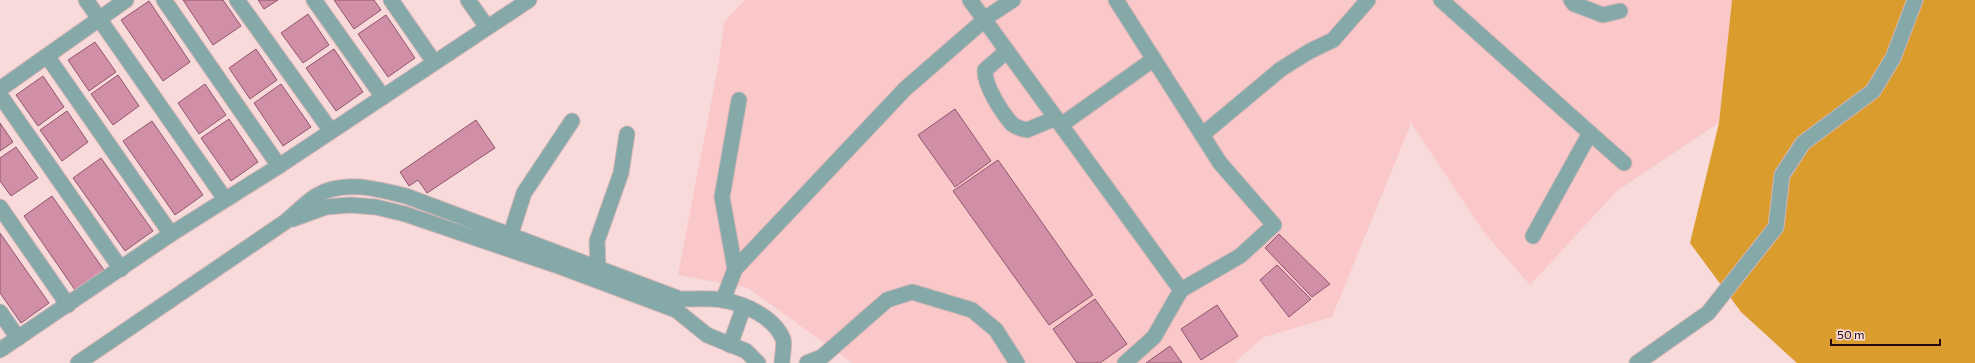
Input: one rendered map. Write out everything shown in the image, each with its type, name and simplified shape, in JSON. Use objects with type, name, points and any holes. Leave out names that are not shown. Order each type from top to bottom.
[{"type":"street","points":[[86,0],[225,199]]},
{"type":"street","points":[[0,89],[126,0]]},
{"type":"street","points":[[164,0],[279,166]]},
{"type":"street","points":[[237,0],[331,131]]},
{"type":"street","points":[[314,0],[383,97]]},
{"type":"street","points":[[392,0],[434,62]]},
{"type":"street","points":[[468,0],[488,27]]},
{"type":"street","points":[[0,350],[171,234],[279,166],[529,0]]},
{"type":"street","points":[[970,0],[1181,290]]},
{"type":"street","points":[[723,300],[735,269],[905,89],[984,19],[1013,0]]},
{"type":"street","points":[[1116,0],[1220,163],[1274,225],[1240,256],[1181,290],[1154,337],[1125,363]]},
{"type":"street","points":[[1202,135],[1281,69],[1310,51],[1333,40],[1368,0]]},
{"type":"street","points":[[1441,0],[1624,163]]},
{"type":"street","points":[[1572,0],[1574,4],[1603,15],[1620,11]]},
{"type":"street","points":[[1638,363],[1708,313],[1776,227],[1782,176],[1803,143],[1872,91],[1894,58],[1915,0]]},
{"type":"street","points":[[1008,51],[985,70],[985,76],[987,84],[1013,125],[1027,130],[1059,122],[1154,59]]},
{"type":"street","points":[[47,56],[171,234]]},
{"type":"street","points":[[0,96],[121,269]]},
{"type":"street","points":[[735,269],[722,197],[739,100]]},
{"type":"street","points":[[508,242],[524,193],[572,121]]},
{"type":"street","points":[[1533,236],[1590,133]]},
{"type":"street","points":[[598,268],[597,241],[621,173],[628,134]]},
{"type":"street","points":[[78,363],[285,222],[326,208],[350,205],[376,207],[508,242],[598,268],[680,299],[723,300],[744,306],[765,316],[775,324],[783,340],[782,363],[756,360],[730,345],[707,335],[676,310],[508,242]]},
{"type":"street","points":[[0,207],[68,305]]},
{"type":"street","points":[[807,363],[822,357],[887,300],[912,292],[972,310],[996,330],[1017,363]]},
{"type":"street","points":[[695,325],[702,299]]},
{"type":"street","points":[[730,345],[744,306]]},
{"type":"street","points":[[0,312],[18,338]]},
{"type":"shaded area","points":[[745,0],[1732,0],[1719,123],[1617,191],[1530,285],[1483,231],[1409,120],[1410,126],[1332,317],[1264,337],[1234,363],[852,363],[748,288],[678,275],[719,61],[724,22]]},
{"type":"shaded area","points":[[1732,0],[1975,0],[1975,363],[1797,363],[1741,312],[1690,243],[1719,123]]},
{"type":"building","points":[[183,0],[223,0],[241,26],[213,45]]},
{"type":"building","points":[[258,0],[278,0],[264,9]]},
{"type":"building","points":[[334,0],[374,0],[381,10],[354,29]]},
{"type":"building","points":[[149,1],[190,62],[163,81],[121,20]]},
{"type":"building","points":[[308,14],[329,45],[303,63],[281,33]]},
{"type":"building","points":[[386,15],[415,58],[388,77],[358,34]]},
{"type":"building","points":[[95,42],[116,72],[89,91],[68,60]]},
{"type":"building","points":[[256,49],[277,80],[250,99],[229,68]]},
{"type":"building","points":[[334,49],[363,92],[336,111],[306,68]]},
{"type":"building","points":[[118,75],[139,106],[113,125],[91,94]]},
{"type":"building","points":[[43,76],[64,107],[38,126],[16,95]]},
{"type":"building","points":[[205,84],[226,115],[199,134],[178,103]]},
{"type":"building","points":[[281,84],[311,127],[283,146],[254,103]]},
{"type":"building","points":[[955,109],[991,161],[955,187],[918,135]]},
{"type":"building","points":[[67,111],[88,142],[62,161],[40,130]]},
{"type":"building","points":[[229,119],[258,162],[231,181],[201,138]]},
{"type":"building","points":[[476,120],[495,148],[427,193],[418,180],[409,186],[400,172]]},
{"type":"building","points":[[152,121],[203,195],[175,215],[123,141]]},
{"type":"building","points":[[0,123],[13,142],[0,151]]},
{"type":"building","points":[[16,147],[38,178],[11,196],[0,181],[0,158]]},
{"type":"building","points":[[101,158],[153,231],[125,251],[73,178]]},
{"type":"building","points":[[998,160],[1093,295],[1049,325],[953,191]]},
{"type":"building","points":[[52,196],[104,270],[75,290],[24,216]]},
{"type":"building","points":[[0,233],[49,303],[21,323],[0,293]]},
{"type":"building","points":[[1279,234],[1330,284],[1312,297],[1265,248]]},
{"type":"building","points":[[1277,265],[1311,299],[1289,317],[1260,280]]},
{"type":"building","points":[[1095,299],[1127,344],[1100,363],[1077,363],[1053,329]]},
{"type":"building","points":[[1217,305],[1238,336],[1201,360],[1181,329]]},
{"type":"building","points":[[1170,346],[1182,363],[1146,363]]}]
